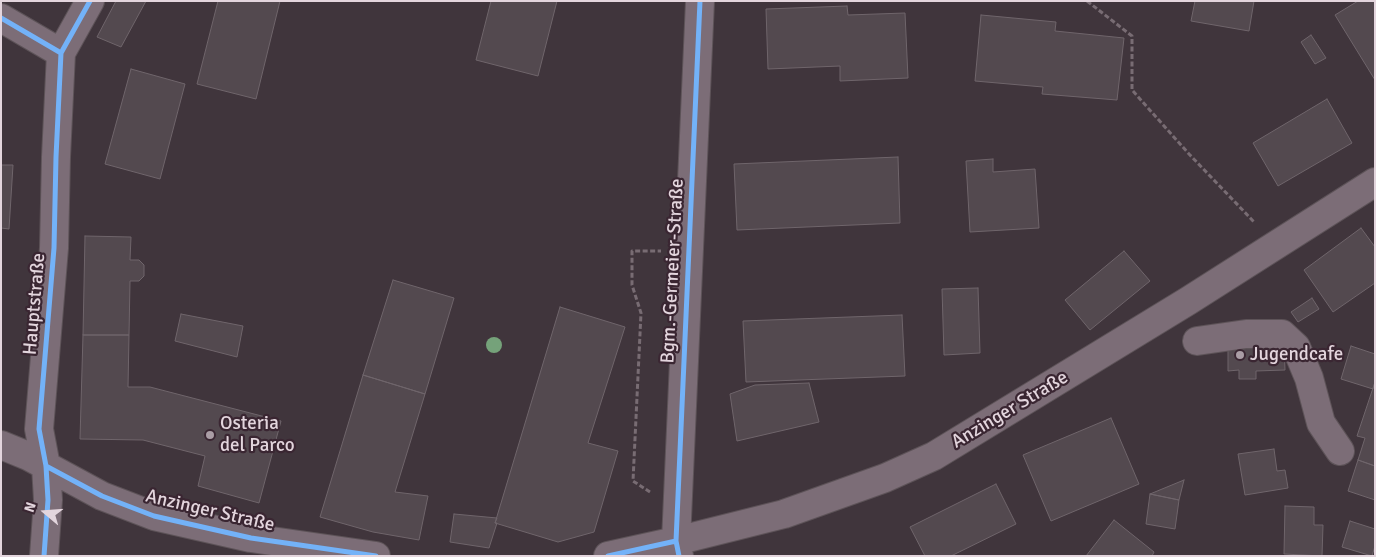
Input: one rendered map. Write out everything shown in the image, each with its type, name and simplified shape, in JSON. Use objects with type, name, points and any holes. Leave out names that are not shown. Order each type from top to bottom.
[{"type":"street","points":[[1,18],[61,53],[90,1]]},
{"type":"street","name":"Bgm.-Germeier-Straße","points":[[677,549],[700,1]]},
{"type":"street","name":"Hauptstraße","points":[[44,556],[48,500],[46,466],[39,429],[54,248],[61,53]]},
{"type":"street","name":"Anzinger Straße","points":[[608,556],[677,549],[885,478],[934,456],[1188,302],[1375,182]]},
{"type":"street","points":[[1197,340],[1246,334],[1282,334],[1296,347],[1309,378],[1321,423],[1340,452]]},
{"type":"street","name":"Anzinger Straße","points":[[1,445],[46,466],[102,496],[154,516],[251,538],[376,556]]},
{"type":"path","points":[[1087,1],[1132,36],[1132,90],[1260,229]]},
{"type":"path","points":[[652,494],[633,481],[641,313],[632,285],[632,251],[667,251]]},
{"type":"building","points":[[116,1],[146,1],[121,47],[97,37]]},
{"type":"building","points":[[218,1],[280,1],[256,99],[197,84]]},
{"type":"building","points":[[491,1],[557,1],[538,76],[476,60]]},
{"type":"building","points":[[1195,1],[1254,1],[1249,31],[1191,21]]},
{"type":"building","points":[[1358,1],[1375,1],[1375,80],[1335,15]]},
{"type":"building","points":[[847,6],[848,15],[905,13],[908,78],[840,81],[840,66],[768,69],[766,9]]},
{"type":"building","points":[[981,15],[1056,22],[1055,31],[1124,38],[1117,100],[1042,94],[1043,87],[975,81]]},
{"type":"building","points":[[1311,35],[1326,58],[1315,64],[1301,42]]},
{"type":"building","points":[[131,69],[185,84],[160,179],[105,164]]},
{"type":"building","points":[[1327,99],[1352,143],[1278,186],[1253,143]]},
{"type":"building","points":[[898,157],[900,223],[737,230],[734,164]]},
{"type":"building","points":[[993,159],[993,172],[1035,169],[1039,228],[970,232],[966,161]]},
{"type":"building","points":[[1,165],[13,165],[9,229],[1,228]]},
{"type":"building","points":[[1361,228],[1375,247],[1375,283],[1333,312],[1304,270]]},
{"type":"building","points":[[85,236],[131,237],[130,260],[139,260],[144,265],[144,276],[139,281],[130,281],[129,335],[83,335]]},
{"type":"building","points":[[1124,251],[1150,281],[1090,330],[1065,300]]},
{"type":"building","points":[[393,280],[454,298],[425,394],[363,375]]},
{"type":"building","points":[[978,288],[980,353],[944,355],[942,289]]},
{"type":"building","points":[[1312,298],[1319,309],[1298,322],[1291,312]]},
{"type":"building","points":[[560,307],[625,327],[588,443],[618,451],[594,532],[558,542],[495,523]]},
{"type":"building","points":[[181,314],[243,326],[237,357],[175,341]]},
{"type":"building","points":[[902,315],[905,376],[746,382],[743,321]]},
{"type":"building","points":[[83,335],[129,335],[128,387],[150,387],[281,421],[259,503],[198,486],[205,456],[143,440],[80,439]]},
{"type":"building","points":[[1284,345],[1285,370],[1256,371],[1256,379],[1239,379],[1239,370],[1228,371],[1228,347]]},
{"type":"building","points":[[1351,346],[1375,354],[1375,382],[1373,389],[1341,379]]},
{"type":"building","points":[[363,375],[425,394],[395,492],[428,496],[419,540],[373,532],[320,517]]},
{"type":"building","points":[[1375,382],[1375,466],[1358,460],[1365,438],[1357,436]]},
{"type":"building","points":[[809,383],[819,422],[737,441],[730,394],[755,385]]},
{"type":"building","points":[[1111,418],[1139,484],[1051,521],[1023,455]]},
{"type":"building","points":[[1274,449],[1277,471],[1285,470],[1288,488],[1245,495],[1238,454]]},
{"type":"building","points":[[1358,460],[1375,466],[1375,500],[1348,491]]},
{"type":"building","points":[[1184,480],[1179,500],[1150,494]]},
{"type":"building","points":[[996,484],[1016,524],[951,556],[925,556],[910,527]]},
{"type":"building","points":[[1150,494],[1179,500],[1175,529],[1146,524]]},
{"type":"building","points":[[1285,506],[1314,507],[1314,525],[1323,525],[1322,556],[1284,554]]},
{"type":"building","points":[[454,514],[497,518],[489,548],[450,542]]},
{"type":"building","points":[[1114,520],[1154,552],[1152,556],[1086,556]]},
{"type":"building","points":[[1350,521],[1375,529],[1375,546],[1372,556],[1342,547]]},
{"type":"cycle path","points":[[44,556],[48,500],[46,466],[39,429],[54,248],[61,53],[90,1]]},
{"type":"cycle path","points":[[679,556],[676,541],[700,1]]},
{"type":"cycle path","points":[[1,18],[61,53]]},
{"type":"cycle path","points":[[46,466],[102,496],[154,516],[251,538],[376,556]]},
{"type":"cycle path","points":[[608,556],[676,541]]},
{"type":"place","name":"Jugendcafe","points":[[1240,355]]},
{"type":"place","name":"Osteria del Parco","points":[[210,435]]}]
